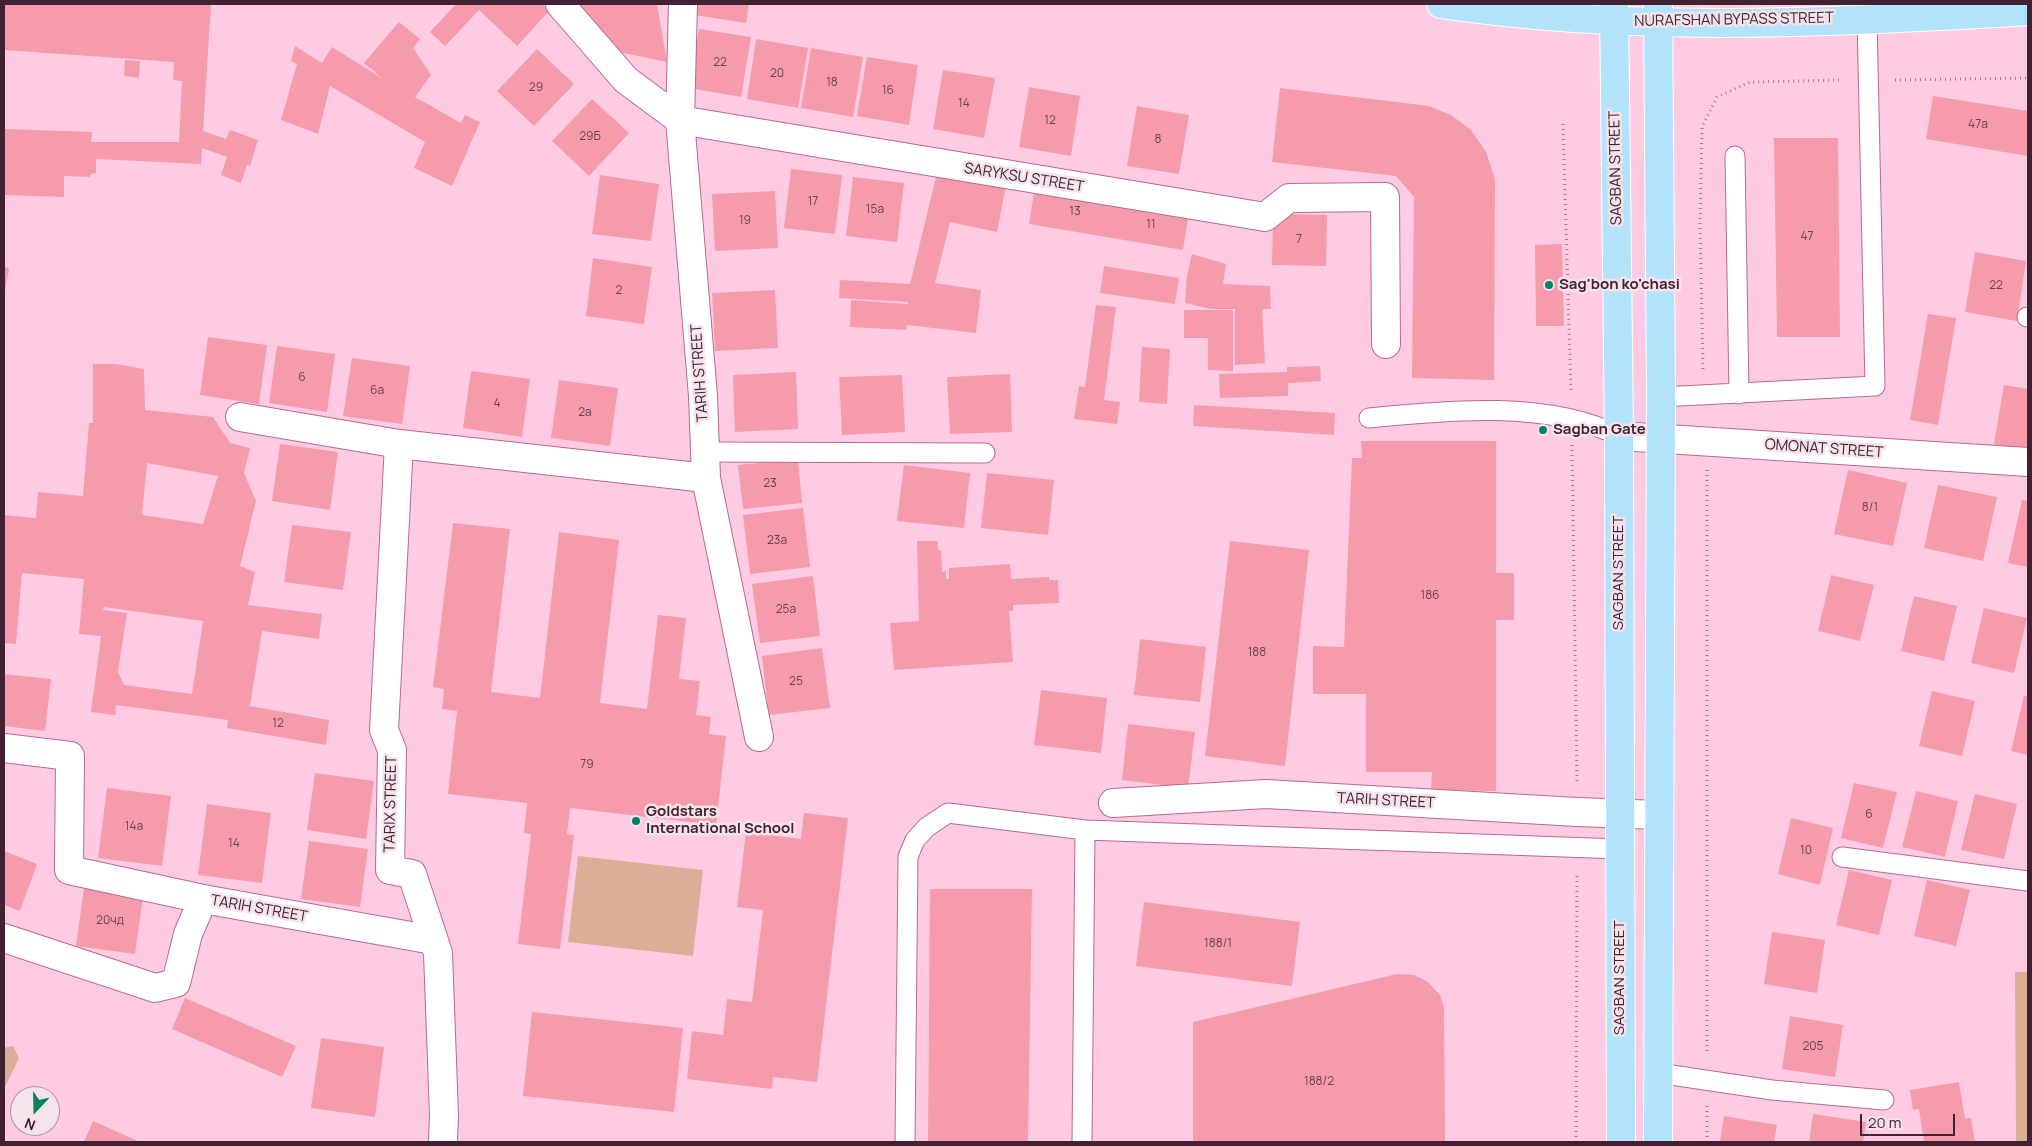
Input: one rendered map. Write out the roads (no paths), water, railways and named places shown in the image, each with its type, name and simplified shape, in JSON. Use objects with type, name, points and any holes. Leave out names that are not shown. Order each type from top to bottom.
[{"type":"main road","name":"NURAFSHAN BYPASS STREET","points":[[1441,4],[1516,14],[1658,14],[1748,23],[2028,10]]},
{"type":"main road","name":"SAGBAN STREET","points":[[1614,13],[1619,436],[1621,1142]]},
{"type":"main road","points":[[1658,14],[1661,397],[1658,1142]]},
{"type":"street","name":"SARYKSU STREET","points":[[560,4],[626,80],[680,120],[1265,216],[1288,198],[1385,197],[1386,344]]},
{"type":"street","name":"TARIH STREET","points":[[683,4],[680,120],[703,396],[705,465],[759,737]]},
{"type":"street","points":[[240,417],[399,444],[705,465]]},
{"type":"street","name":"OMONAT STREET","points":[[1619,436],[2028,462]]},
{"type":"street","name":"TARIX STREET","points":[[399,444],[384,730],[392,750],[390,870],[412,874],[438,953],[444,1115],[443,1142]]},
{"type":"street","points":[[4,748],[70,756],[69,870],[203,899]]},
{"type":"street","name":"TARIH STREET","points":[[1113,803],[1266,794],[1659,815]]},
{"type":"street","name":"TARIH STREET","points":[[4,938],[155,988],[176,983],[188,934],[203,899],[433,940]]},
{"type":"lane","points":[[1661,397],[1875,386],[1867,18]]},
{"type":"lane","points":[[1735,156],[1739,394]]},
{"type":"lane","points":[[1369,418],[1440,410],[1534,413],[1598,426],[1619,436]]},
{"type":"lane","points":[[705,465],[985,453]]},
{"type":"lane","points":[[905,1142],[908,857],[915,840],[927,826],[948,813],[1085,830],[1577,850],[1620,849]]},
{"type":"lane","points":[[1082,1142],[1085,830]]},
{"type":"lane","points":[[1842,857],[2028,881]]},
{"type":"lane","points":[[1658,1073],[1772,1090],[1884,1100]]},
{"type":"place","name":"Sag'bon ko'chasi","points":[[1549,285]]},
{"type":"place","name":"Sagban Gate","points":[[1543,430]]},
{"type":"place","name":"Goldstars International School","points":[[636,821]]}]
